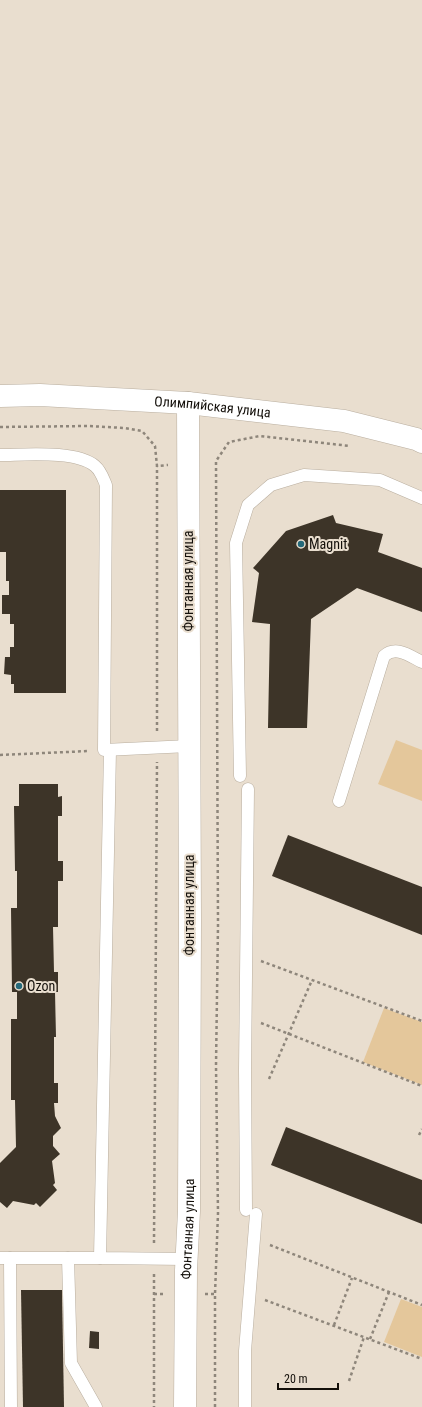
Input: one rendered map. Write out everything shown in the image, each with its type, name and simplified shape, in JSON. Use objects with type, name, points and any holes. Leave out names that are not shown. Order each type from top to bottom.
[{"type":"street","name":"Олимпийская улица","points":[[0,396],[40,395],[188,403],[344,421],[416,439],[422,442]]},
{"type":"street","name":"Фонтанная улица","points":[[185,1407],[186,1259],[189,1211],[188,403]]},
{"type":"lane","points":[[0,455],[58,455],[83,460],[95,466],[102,474],[106,485],[107,750],[100,1258]]},
{"type":"lane","points":[[240,776],[236,543],[248,505],[271,485],[304,475],[380,480],[422,498]]},
{"type":"lane","points":[[339,801],[384,656],[388,652],[397,651],[422,662]]},
{"type":"lane","points":[[107,750],[189,746]]},
{"type":"lane","points":[[245,1407],[245,1351],[254,1239],[251,1212],[245,1017],[248,789]]},
{"type":"lane","points":[[11,1407],[5,1258],[186,1259]]},
{"type":"lane","points":[[68,1258],[71,1363],[96,1407]]},
{"type":"path","points":[[0,427],[88,426],[125,428],[142,431],[155,446],[157,466],[157,748],[154,1407]]},
{"type":"path","points":[[216,1407],[215,1309],[218,1213],[216,1066],[218,925],[216,461],[229,442],[260,436],[355,446]]},
{"type":"path","points":[[157,466],[216,461]]},
{"type":"path","points":[[0,755],[107,750]]},
{"type":"path","points":[[246,956],[422,1021]]},
{"type":"path","points":[[269,1079],[312,980]]},
{"type":"path","points":[[245,1017],[422,1086]]},
{"type":"path","points":[[420,1135],[422,1129]]},
{"type":"path","points":[[254,1239],[422,1305]]},
{"type":"path","points":[[334,1326],[352,1278]]},
{"type":"path","points":[[370,1339],[389,1292]]},
{"type":"path","points":[[250,1294],[422,1359]]},
{"type":"path","points":[[349,1381],[364,1337]]},
{"type":"shaded area","points":[[396,740],[422,750],[422,801],[378,784]]},
{"type":"shaded area","points":[[384,1008],[422,1022],[422,1085],[363,1062]]},
{"type":"shaded area","points":[[401,1299],[422,1307],[422,1357],[384,1342]]},
{"type":"building","points":[[0,490],[66,490],[66,693],[14,693],[14,684],[11,684],[11,675],[4,674],[5,657],[10,657],[10,647],[14,647],[14,624],[10,624],[10,614],[2,614],[2,595],[9,595],[9,581],[6,581],[6,552],[0,552]]},
{"type":"building","points":[[333,515],[336,523],[383,534],[378,552],[422,568],[422,612],[357,588],[311,619],[307,728],[268,728],[270,624],[252,622],[259,573],[253,568],[286,531]]},
{"type":"building","points":[[19,784],[58,784],[58,797],[62,796],[62,816],[58,816],[58,861],[63,861],[63,881],[58,881],[58,927],[53,927],[54,972],[58,972],[58,992],[55,992],[56,1037],[54,1037],[54,1083],[58,1083],[58,1103],[54,1103],[55,1116],[61,1128],[53,1136],[53,1146],[60,1154],[52,1161],[55,1183],[53,1185],[57,1190],[40,1207],[36,1203],[34,1205],[13,1201],[7,1208],[0,1202],[0,1163],[16,1147],[15,1100],[11,1100],[11,1019],[17,1019],[17,992],[12,992],[11,908],[17,908],[14,806],[19,806]]},
{"type":"building","points":[[288,835],[422,887],[422,935],[272,876]]},
{"type":"building","points":[[286,1127],[422,1180],[422,1224],[271,1165]]},
{"type":"building","points":[[21,1290],[62,1290],[64,1407],[23,1407]]},
{"type":"building","points":[[90,1331],[99,1332],[99,1349],[89,1348]]},
{"type":"place","name":"Magnit","points":[[301,544]]},
{"type":"place","name":"Ozon","points":[[19,986]]}]
